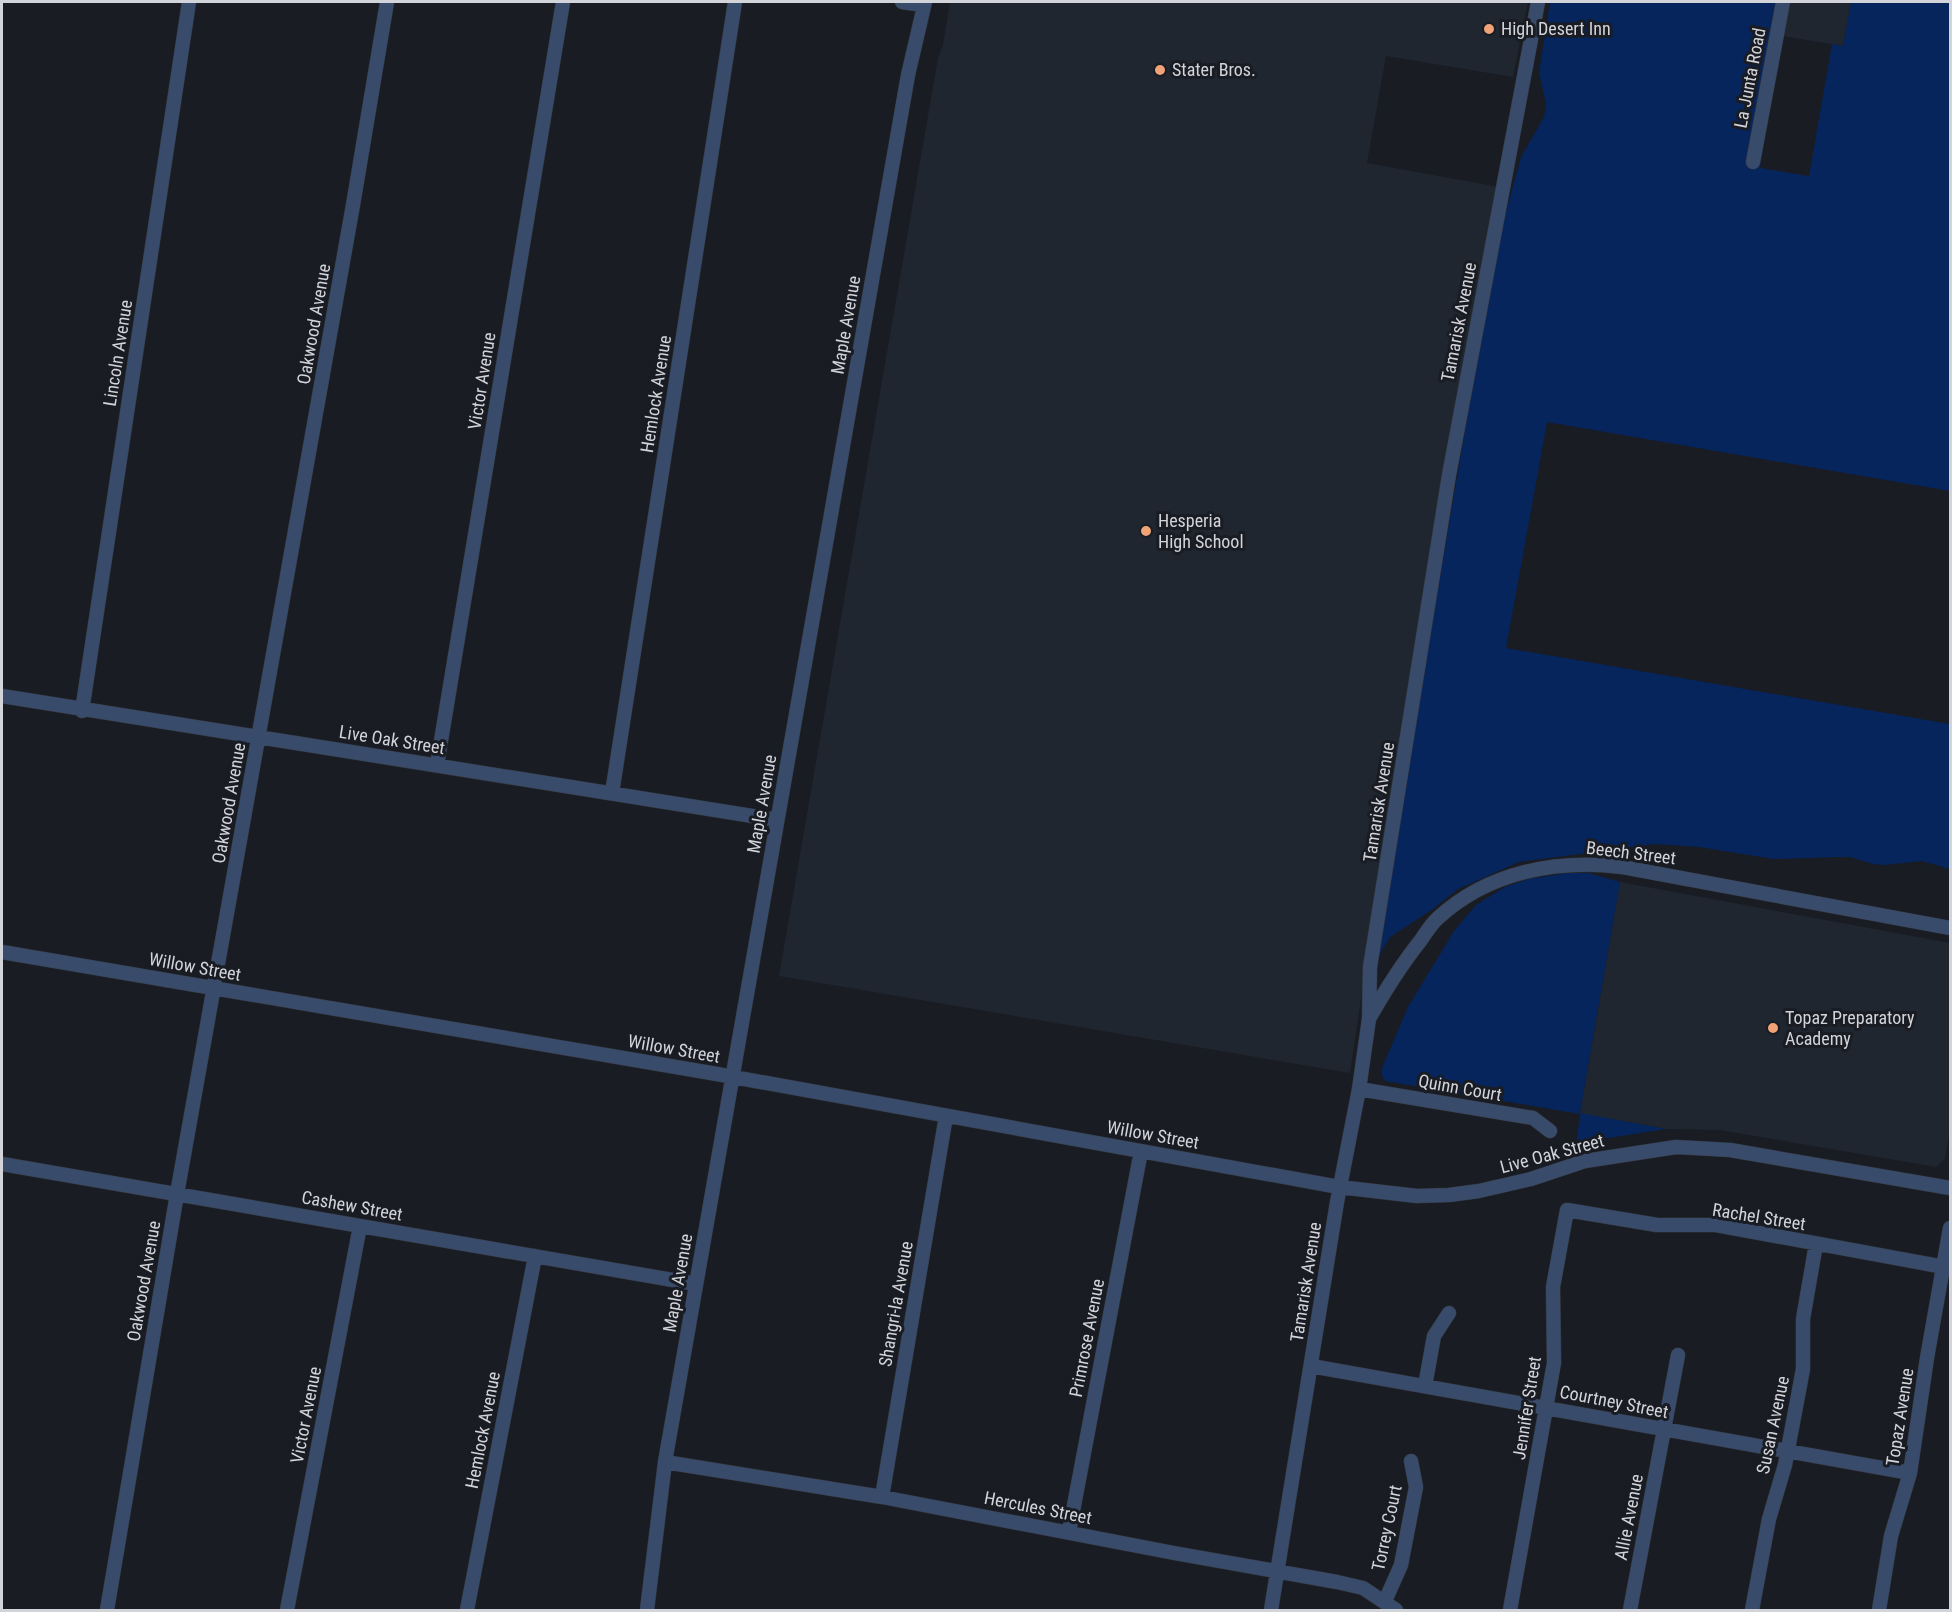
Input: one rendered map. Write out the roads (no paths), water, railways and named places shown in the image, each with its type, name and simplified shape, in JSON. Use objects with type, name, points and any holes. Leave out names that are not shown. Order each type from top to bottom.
[{"type":"street","name":"Lincoln Avenue","points":[[82,711],[189,2]]},
{"type":"street","name":"Oakwood Avenue","points":[[106,1611],[387,2]]},
{"type":"street","name":"Victor Avenue","points":[[437,765],[563,2]]},
{"type":"street","name":"Hemlock Avenue","points":[[612,793],[735,2]]},
{"type":"street","points":[[902,2],[924,3]]},
{"type":"street","name":"Tamarisk Avenue","points":[[1271,1611],[1340,1187],[1359,1089],[1369,1019],[1371,967],[1447,487],[1538,2]]},
{"type":"street","name":"La Junta Road","points":[[1752,162],[1783,2]]},
{"type":"street","name":"Maple Avenue","points":[[646,1611],[665,1462],[908,75],[924,3]]},
{"type":"street","name":"Live Oak Street","points":[[2,696],[82,711],[777,820]]},
{"type":"street","name":"Beech Street","points":[[1369,1019],[1398,969],[1437,919],[1466,896],[1495,881],[1540,867],[1592,863],[1622,867],[1950,928]]},
{"type":"street","name":"Willow Street","points":[[2,952],[734,1077],[1340,1187]]},
{"type":"street","name":"Quinn Court","points":[[1359,1089],[1533,1118],[1550,1131]]},
{"type":"street","name":"Shangri-la Avenue","points":[[882,1497],[946,1116]]},
{"type":"street","name":"Live Oak Street","points":[[1340,1187],[1418,1196],[1459,1194],[1532,1179],[1585,1161],[1676,1147],[1730,1150],[1950,1188]]},
{"type":"street","name":"Primrose Avenue","points":[[1069,1532],[1141,1151]]},
{"type":"street","name":"Cashew Street","points":[[2,1165],[696,1284]]},
{"type":"street","name":"Rachel Street","points":[[1567,1210],[1657,1225],[1716,1225],[1944,1267]]},
{"type":"street","name":"Jennifer Street","points":[[1510,1611],[1554,1363],[1553,1287],[1567,1210]]},
{"type":"street","name":"Victor Avenue","points":[[287,1611],[360,1226]]},
{"type":"street","name":"Topaz Avenue","points":[[1879,1611],[1891,1536],[1910,1473],[1950,1228]]},
{"type":"street","name":"Susan Avenue","points":[[1752,1611],[1769,1519],[1788,1452],[1803,1369],[1803,1318],[1816,1244]]},
{"type":"street","name":"Hemlock Avenue","points":[[467,1611],[535,1256]]},
{"type":"street","points":[[1425,1386],[1434,1336],[1449,1313]]},
{"type":"street","name":"Allie Avenue","points":[[1630,1611],[1677,1355]]},
{"type":"street","name":"Courtney Street","points":[[1311,1366],[1910,1473]]},
{"type":"street","name":"Torrey Court","points":[[1385,1601],[1401,1565],[1416,1487],[1411,1461]]},
{"type":"street","name":"Hercules Street","points":[[665,1462],[882,1497],[1362,1587],[1385,1601],[1396,1611]]},
{"type":"place","name":"High Desert Inn","points":[[1489,29]]},
{"type":"place","name":"Stater Bros.","points":[[1160,70]]},
{"type":"place","name":"Hesperia High School","points":[[1146,531]]},
{"type":"place","name":"Topaz Preparatory Academy","points":[[1773,1028]]}]
